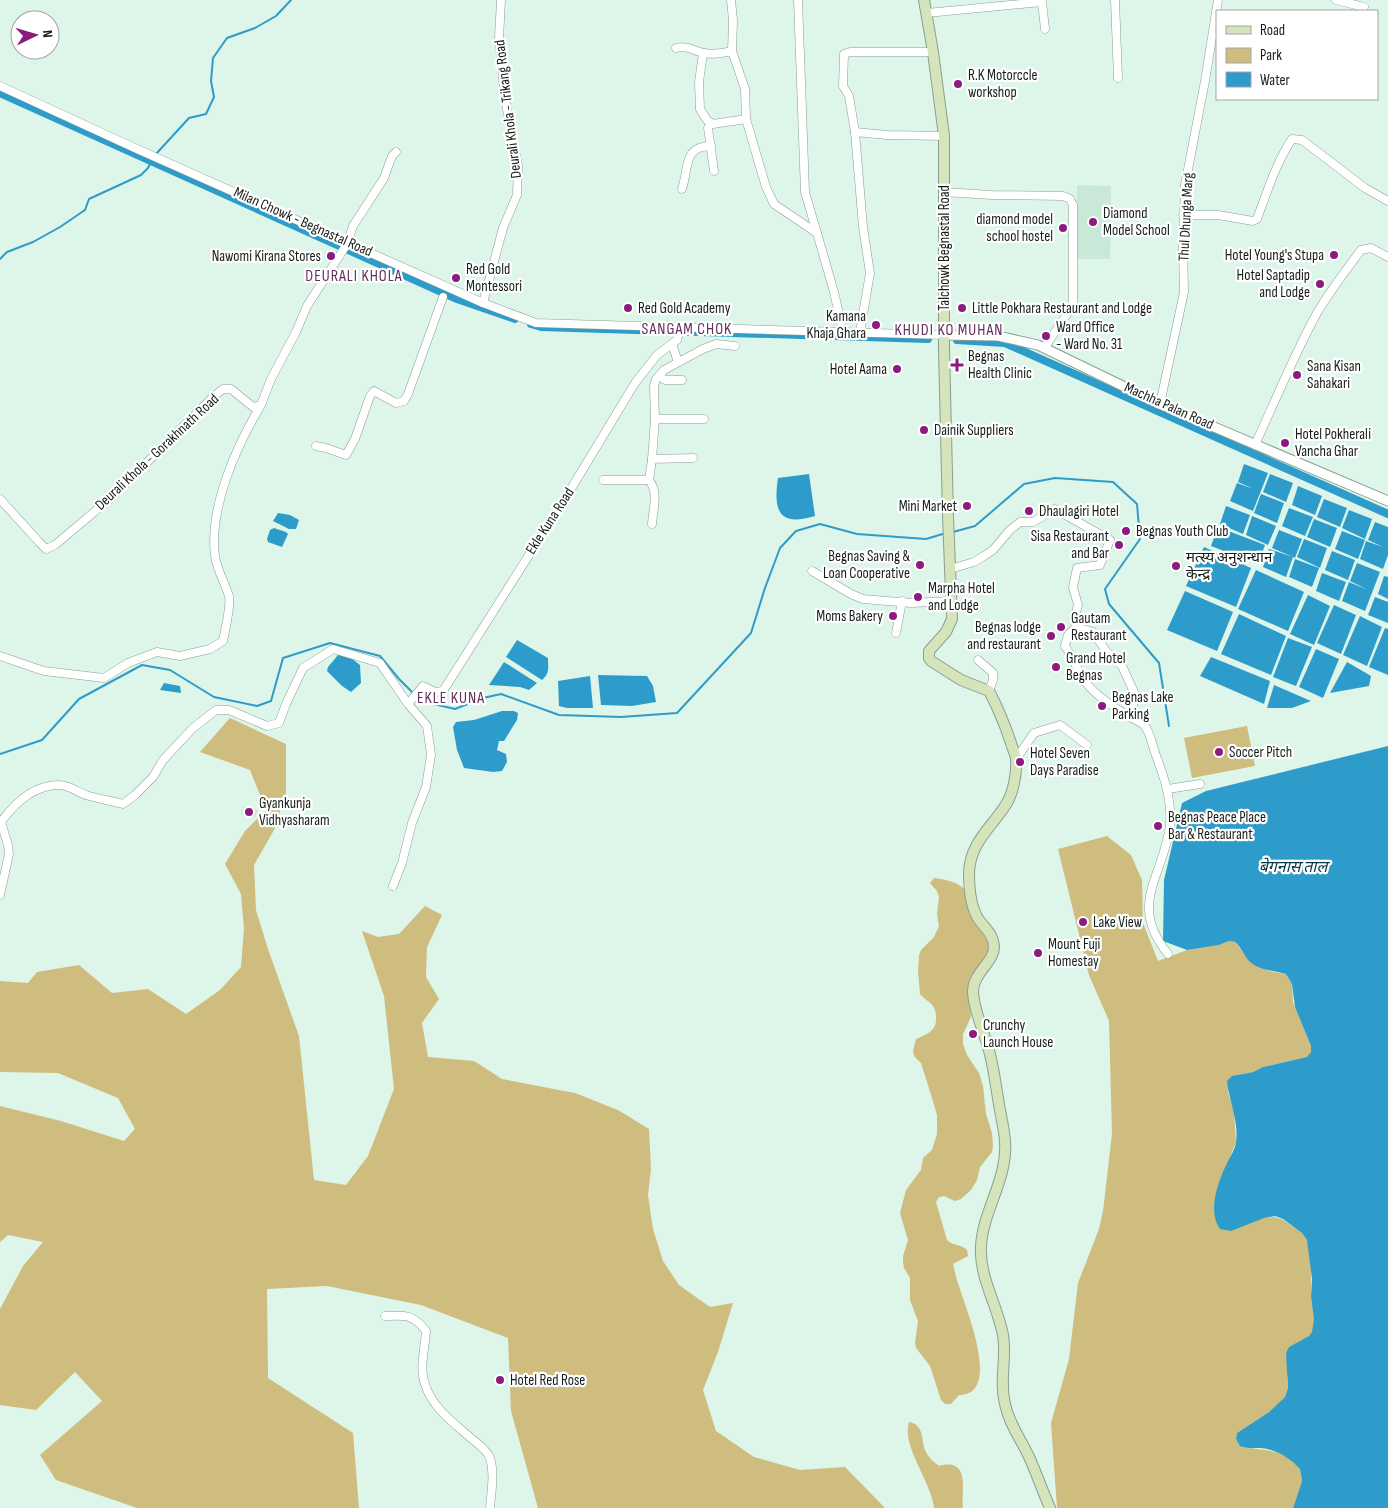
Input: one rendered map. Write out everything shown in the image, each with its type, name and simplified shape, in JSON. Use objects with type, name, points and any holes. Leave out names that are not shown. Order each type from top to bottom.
[{"type":"main road","name":"Talchowk Begnastal Road","points":[[924,0],[944,136],[944,335],[952,619],[946,632],[930,651],[929,658],[931,662],[961,680],[989,691]]},
{"type":"main road","points":[[989,691],[1001,715],[1016,759],[1014,782],[1007,804],[988,827],[970,856],[969,871],[974,906],[979,920],[986,927],[994,944],[992,954],[975,980],[974,996],[981,1027],[989,1050],[1005,1142],[1006,1162],[988,1212],[981,1246],[982,1271],[995,1304],[1003,1336],[1002,1377],[1005,1404],[1013,1428],[1030,1459],[1050,1508]]},
{"type":"street","name":"Deurali Khola - Trikang Road","points":[[483,303],[503,228],[518,195],[518,166],[505,98],[499,38],[501,0]]},
{"type":"street","points":[[731,0],[733,20],[732,51],[745,89],[746,119],[766,187],[774,204],[817,233]]},
{"type":"street","points":[[798,0],[806,192],[834,292],[843,332]]},
{"type":"street","points":[[1115,0],[1118,78]]},
{"type":"street","points":[[1336,0],[1364,7]]},
{"type":"street","points":[[927,13],[1042,1],[1045,29]]},
{"type":"street","name":"Thul Dhunga Marg","points":[[1160,404],[1184,292],[1184,185],[1214,43],[1216,22]]},
{"type":"street","points":[[676,48],[681,47],[703,53],[732,51]]},
{"type":"street","points":[[860,332],[870,273],[863,227],[855,132],[849,96],[843,86],[844,54],[850,52],[933,52]]},
{"type":"street","points":[[703,53],[699,82],[700,109],[713,124],[746,119]]},
{"type":"street","name":"Milan Chowk - Begnastal Road","points":[[0,86],[347,243],[483,303],[536,323],[944,335]]},
{"type":"street","points":[[711,123],[708,128],[714,171]]},
{"type":"street","points":[[855,132],[887,135],[944,136]]},
{"type":"street","points":[[1183,215],[1218,215],[1253,221],[1257,218],[1271,179],[1288,146],[1292,140],[1297,138],[1365,188],[1388,201]]},
{"type":"street","points":[[682,188],[689,157],[695,149],[702,146],[710,146]]},
{"type":"street","points":[[0,656],[44,671],[104,678],[128,663],[157,652],[180,656],[210,649],[223,641],[230,599],[215,557],[215,528],[222,490],[249,425],[261,405],[271,379],[296,332],[307,306],[347,243],[353,226],[384,178],[392,156],[396,152]]},
{"type":"street","points":[[944,192],[1063,196],[1070,199],[1073,205],[1073,305],[1045,347]]},
{"type":"street","points":[[1255,445],[1318,312],[1361,250],[1371,248],[1388,257]]},
{"type":"street","points":[[316,446],[346,455],[370,396],[374,391],[396,403],[404,401],[444,297]]},
{"type":"street","points":[[678,362],[675,342],[680,328]]},
{"type":"street","name":"Machha Palan Road","points":[[944,335],[998,336],[1045,347],[1160,404],[1388,502]]},
{"type":"street","name":"Ekle Kuna Road","points":[[408,704],[423,686],[435,692],[443,690],[574,484],[635,383],[657,355],[675,342]]},
{"type":"street","points":[[652,524],[655,490],[649,480],[655,419],[654,386],[656,379],[664,370],[716,344],[735,346]]},
{"type":"street","points":[[659,376],[665,380],[682,380]]},
{"type":"street","name":"Deurali Khola - Gorakhnath Road","points":[[0,499],[46,549],[56,545],[112,497],[213,396],[223,389],[231,389],[254,407],[261,405]]},
{"type":"street","points":[[655,419],[704,419]]},
{"type":"street","points":[[652,459],[693,458]]},
{"type":"street","points":[[603,480],[649,480]]},
{"type":"street","points":[[950,569],[974,562],[993,550],[1010,530],[1020,522],[1033,522],[1055,509],[1110,540],[1100,565],[1078,568],[1073,587],[1078,605],[1074,619],[1076,627]]},
{"type":"street","points":[[812,571],[852,594],[863,598],[911,603],[951,601]]},
{"type":"street","points":[[896,633],[902,601]]},
{"type":"street","points":[[1076,627],[1093,632],[1106,651],[1122,666],[1134,692],[1132,718]]},
{"type":"street","points":[[1076,627],[1068,635],[1065,646],[1073,657],[1083,679],[1110,705],[1144,726],[1168,789],[1170,823],[1168,841],[1152,886],[1149,909],[1153,931],[1168,954]]},
{"type":"street","points":[[0,894],[9,854],[1,822],[7,813],[32,791],[57,785],[71,788],[87,796],[123,804],[153,777],[163,760],[193,728],[216,710],[229,710],[268,726],[279,723],[303,668],[333,649],[380,662],[408,704],[427,726],[431,755],[426,787],[412,823],[402,864],[392,886]]},
{"type":"street","points":[[978,660],[993,673],[993,680],[989,691]]},
{"type":"street","points":[[1016,759],[1034,732],[1060,725],[1087,745]]},
{"type":"street","points":[[1168,789],[1200,784]]},
{"type":"street","points":[[385,1316],[410,1316],[419,1322],[426,1331],[423,1367],[424,1382],[428,1395],[439,1410],[481,1446],[489,1456],[492,1466],[490,1508]]},
{"type":"shaded area","name":"Diamond Model School","points":[[1077,185],[1111,186],[1110,259],[1076,259]]},
{"type":"shaded area","name":"Gyankunja Vidhyasharam","points":[[244,806],[258,810],[255,818],[241,814]]},
{"type":"green space","points":[[230,718],[286,744],[286,793],[274,830],[254,865],[256,910],[299,1036],[314,1180],[346,1185],[368,1156],[394,1089],[384,996],[362,931],[378,937],[399,934],[425,906],[442,915],[427,947],[426,977],[439,999],[422,1023],[428,1057],[474,1061],[502,1079],[575,1093],[618,1110],[649,1129],[651,1169],[648,1195],[653,1229],[663,1261],[679,1285],[710,1307],[733,1303],[718,1352],[703,1390],[716,1431],[754,1457],[800,1470],[845,1467],[885,1508],[538,1508],[511,1411],[508,1338],[421,1305],[327,1286],[267,1289],[268,1378],[353,1433],[359,1508],[137,1508],[56,1480],[40,1455],[102,1401],[75,1372],[36,1410],[0,1405],[0,1309],[23,1266],[43,1242],[8,1235],[0,1242],[0,1106],[61,1121],[124,1141],[135,1129],[118,1098],[58,1073],[0,1072],[0,981],[28,983],[37,972],[79,965],[112,993],[148,989],[186,1014],[220,990],[241,967],[244,929],[241,894],[225,864],[245,831],[266,810],[250,770],[200,752]]},
{"type":"green space","name":"Soccer Pitch","points":[[1247,726],[1255,766],[1192,778],[1184,738]]},
{"type":"green space","points":[[1107,836],[1131,855],[1142,880],[1143,923],[1158,961],[1187,950],[1219,945],[1229,941],[1235,942],[1249,960],[1269,971],[1286,974],[1292,984],[1293,1002],[1311,1046],[1311,1052],[1308,1057],[1237,1075],[1228,1092],[1234,1113],[1236,1142],[1218,1188],[1264,1218],[1279,1218],[1285,1221],[1302,1233],[1308,1243],[1314,1328],[1311,1335],[1296,1343],[1287,1377],[1288,1388],[1285,1397],[1269,1412],[1237,1433],[1236,1439],[1245,1448],[1275,1452],[1288,1458],[1300,1469],[1302,1481],[1293,1508],[1057,1508],[1051,1423],[1069,1359],[1078,1283],[1099,1229],[1103,1211],[1112,1134],[1109,1021],[1089,975],[1058,849]]},
{"type":"green space","points":[[934,878],[955,883],[965,890],[986,931],[989,948],[987,956],[969,981],[971,1017],[963,1034],[963,1044],[967,1055],[979,1073],[983,1086],[986,1114],[992,1133],[992,1152],[980,1167],[977,1180],[971,1190],[961,1199],[955,1201],[944,1196],[939,1197],[936,1202],[947,1240],[967,1250],[968,1256],[953,1264],[978,1348],[980,1366],[978,1381],[972,1391],[959,1395],[951,1404],[945,1404],[941,1400],[930,1366],[916,1348],[918,1321],[910,1300],[910,1278],[903,1262],[908,1240],[900,1213],[906,1190],[921,1170],[923,1158],[932,1150],[937,1134],[937,1115],[921,1063],[914,1056],[913,1051],[916,1039],[931,1031],[936,1022],[934,1008],[920,994],[918,971],[921,950],[934,937],[939,926],[937,914],[939,897],[937,891],[930,883]]},
{"type":"green space","points":[[909,1422],[918,1427],[925,1450],[933,1461],[939,1466],[956,1466],[960,1471],[963,1485],[963,1508],[934,1508],[928,1487],[909,1442]]},
{"type":"water","points":[[1244,464],[1268,473],[1253,511],[1230,501],[1237,483],[1254,489],[1238,482]]},
{"type":"water","points":[[809,474],[815,516],[803,519],[786,518],[781,514],[778,507],[778,478]]},
{"type":"water","points":[[1270,474],[1293,483],[1286,502],[1263,492]]},
{"type":"water","points":[[1298,486],[1322,496],[1315,515],[1292,505]]},
{"type":"water","points":[[1261,494],[1284,503],[1277,523],[1254,513]]},
{"type":"water","points":[[1324,499],[1347,508],[1340,527],[1317,517]]},
{"type":"water","points":[[1226,506],[1250,515],[1243,534],[1220,524]]},
{"type":"water","points":[[1289,508],[1313,517],[1305,536],[1282,526]]},
{"type":"water","points":[[1349,510],[1372,519],[1365,539],[1342,528]]},
{"type":"water","points":[[278,513],[290,515],[299,520],[296,529],[289,529],[273,521]]},
{"type":"water","points":[[1252,516],[1276,526],[1268,545],[1246,535]]},
{"type":"water","points":[[1314,519],[1337,528],[1330,547],[1307,537]]},
{"type":"water","points":[[1375,522],[1388,527],[1388,555],[1383,569],[1360,559],[1366,541],[1383,547],[1368,540]]},
{"type":"water","points":[[1218,527],[1265,545],[1258,564],[1211,546]]},
{"type":"water","points":[[274,528],[288,534],[282,547],[268,542],[270,530]]},
{"type":"water","points":[[1279,530],[1302,539],[1295,558],[1272,548]]},
{"type":"water","points":[[1342,531],[1365,540],[1358,559],[1335,549]]},
{"type":"water","points":[[1304,539],[1327,548],[1320,568],[1297,557]]},
{"type":"water","points":[[1204,547],[1251,568],[1236,607],[1186,586]]},
{"type":"water","points":[[1269,549],[1293,557],[1286,577],[1263,567]]},
{"type":"water","points":[[1332,551],[1355,560],[1348,580],[1325,570]]},
{"type":"water","points":[[1295,559],[1319,568],[1312,587],[1289,577]]},
{"type":"water","points":[[1357,563],[1380,572],[1365,611],[1342,601],[1349,582],[1368,590],[1350,581]]},
{"type":"water","points":[[1256,570],[1304,592],[1288,631],[1238,609]]},
{"type":"water","points":[[1322,573],[1346,582],[1339,601],[1316,591]]},
{"type":"water","points":[[1384,576],[1388,577],[1388,599],[1378,594]]},
{"type":"water","points":[[1185,591],[1233,612],[1217,651],[1167,630]]},
{"type":"water","points":[[1308,595],[1330,606],[1314,645],[1290,634]]},
{"type":"water","points":[[1375,597],[1388,602],[1388,623],[1368,615]]},
{"type":"water","points":[[1334,605],[1356,615],[1341,654],[1317,643]]},
{"type":"water","points":[[1239,614],[1286,636],[1271,675],[1221,654]]},
{"type":"water","points":[[1360,616],[1382,627],[1367,666],[1343,655]]},
{"type":"water","points":[[1385,628],[1388,629],[1388,675],[1369,667]]},
{"type":"water","points":[[1288,638],[1312,647],[1296,686],[1273,677]]},
{"type":"water","points":[[517,640],[548,658],[545,678],[542,680],[506,657]]},
{"type":"water","points":[[1316,649],[1339,659],[1323,698],[1299,687]]},
{"type":"water","points":[[338,655],[351,658],[360,665],[361,683],[351,692],[327,671]]},
{"type":"water","points":[[1211,657],[1270,681],[1264,704],[1200,676]]},
{"type":"water","points":[[504,662],[537,683],[529,690],[520,687],[489,685]]},
{"type":"water","points":[[1347,662],[1371,676],[1369,686],[1330,693]]},
{"type":"water","points":[[598,675],[647,676],[653,686],[656,702],[632,706],[601,705]]},
{"type":"water","points":[[590,676],[593,708],[567,708],[559,706],[558,681]]},
{"type":"water","points":[[164,683],[180,686],[181,693],[160,690]]},
{"type":"water","points":[[1274,685],[1311,701],[1292,708],[1267,708]]},
{"type":"water","points":[[502,711],[518,713],[517,720],[504,741],[499,741],[497,750],[506,754],[507,762],[502,771],[493,772],[464,768],[457,750],[453,727],[456,722],[474,720]]},
{"type":"water","name":"बेगनास ताल","points":[[1388,746],[1388,1508],[1293,1508],[1302,1481],[1300,1469],[1292,1461],[1277,1452],[1243,1447],[1240,1446],[1236,1439],[1237,1433],[1269,1412],[1285,1397],[1288,1388],[1286,1353],[1289,1347],[1309,1336],[1312,1332],[1314,1319],[1311,1297],[1312,1279],[1307,1240],[1302,1233],[1283,1219],[1275,1216],[1264,1218],[1231,1231],[1220,1229],[1214,1214],[1214,1205],[1217,1187],[1234,1151],[1237,1134],[1227,1081],[1232,1076],[1307,1057],[1311,1052],[1311,1046],[1295,1007],[1292,984],[1286,974],[1253,964],[1235,942],[1229,941],[1219,945],[1187,950],[1163,941],[1164,880],[1182,803],[1206,791]]},
{"type":"waterway","name":"DEURALI KHOLA","points":[[156,154],[189,118],[206,114],[214,97],[211,81],[213,58],[227,38],[255,28],[276,16],[291,0]]},
{"type":"waterway","points":[[0,93],[457,299],[515,319]]},
{"type":"waterway","name":"DEURALI KHOLA","points":[[0,259],[7,252],[33,242],[60,227],[85,210],[89,199],[141,175],[148,168],[153,158]]},
{"type":"waterway","points":[[531,324],[541,327],[928,339]]},
{"type":"waterway","points":[[957,340],[1005,343],[1388,514]]},
{"type":"waterway","points":[[953,532],[975,526],[1024,484],[1055,478],[1113,482],[1137,504],[1140,539],[1105,589],[1109,604],[1159,663],[1169,726]]},
{"type":"waterway","points":[[417,697],[421,701],[455,709],[483,698],[501,694],[559,715],[621,717],[677,713],[751,633],[780,548],[796,531],[820,524],[857,534],[926,539],[946,533]]},
{"type":"waterway","points":[[0,754],[42,740],[79,699],[142,665],[170,670],[214,697],[257,706],[271,701],[283,658],[330,643],[380,656],[414,694]]},
{"type":"place","name":"R.K Motorccle workshop","points":[[958,84]]},
{"type":"place","name":"Diamond Model School","points":[[1093,222]]},
{"type":"place","name":"diamond model school hostel","points":[[1063,228]]},
{"type":"place","name":"Hotel Young's Stupa","points":[[1334,255]]},
{"type":"place","name":"Nawomi Kirana Stores","points":[[331,256]]},
{"type":"place","name":"Red Gold Montessori","points":[[456,278]]},
{"type":"place","name":"Hotel Saptadip and Lodge","points":[[1320,284]]},
{"type":"place","name":"Red Gold Academy","points":[[628,308]]},
{"type":"place","name":"Little Pokhara Restaurant and Lodge","points":[[962,308]]},
{"type":"place","name":"Kamana Khaja Ghara","points":[[876,325]]},
{"type":"place","name":"Ward Office - Ward No. 31","points":[[1046,336]]},
{"type":"place","name":"Begnas Health Clinic","points":[[957,365]]},
{"type":"place","name":"Hotel Aama","points":[[897,369]]},
{"type":"place","name":"Sana Kisan Sahakari","points":[[1297,375]]},
{"type":"place","name":"Dainik Suppliers","points":[[924,430]]},
{"type":"place","name":"Hotel Pokherali Vancha Ghar","points":[[1285,443]]},
{"type":"place","name":"Mini Market","points":[[967,506]]},
{"type":"place","name":"Dhaulagiri Hotel","points":[[1029,511]]},
{"type":"place","name":"Begnas Youth Club","points":[[1126,531]]},
{"type":"place","name":"Sisa Restaurant and Bar","points":[[1119,545]]},
{"type":"place","name":"Begnas Saving & Loan Cooperative","points":[[920,565]]},
{"type":"place","name":"मत्स्य अनुशन्धान केन्द्र","points":[[1176,566]]},
{"type":"place","name":"Marpha Hotel and Lodge","points":[[918,597]]},
{"type":"place","name":"Moms Bakery","points":[[893,616]]},
{"type":"place","name":"Gautam Restaurant","points":[[1061,627]]},
{"type":"place","name":"Begnas lodge and restaurant","points":[[1051,636]]},
{"type":"place","name":"Grand Hotel Begnas","points":[[1056,667]]},
{"type":"place","name":"Begnas Lake Parking","points":[[1102,706]]},
{"type":"place","name":"Soccer Pitch","points":[[1219,752]]},
{"type":"place","name":"Hotel Seven Days Paradise","points":[[1020,762]]},
{"type":"place","name":"Gyankunja Vidhyasharam","points":[[249,812]]},
{"type":"place","name":"Begnas Peace Place Bar & Restaurant","points":[[1158,826]]},
{"type":"place","name":"Lake View","points":[[1083,922]]},
{"type":"place","name":"Mount Fuji Homestay","points":[[1038,953]]},
{"type":"place","name":"Crunchy Launch House","points":[[973,1034]]},
{"type":"place","name":"Hotel Red Rose","points":[[500,1380]]},
{"type":"district","name":"DEURALI KHOLA","points":[[354,276]]},
{"type":"district","name":"SANGAM CHOK","points":[[687,329]]},
{"type":"district","name":"KHUDI KO MUHAN","points":[[949,330]]},
{"type":"district","name":"EKLE KUNA","points":[[451,698]]}]
